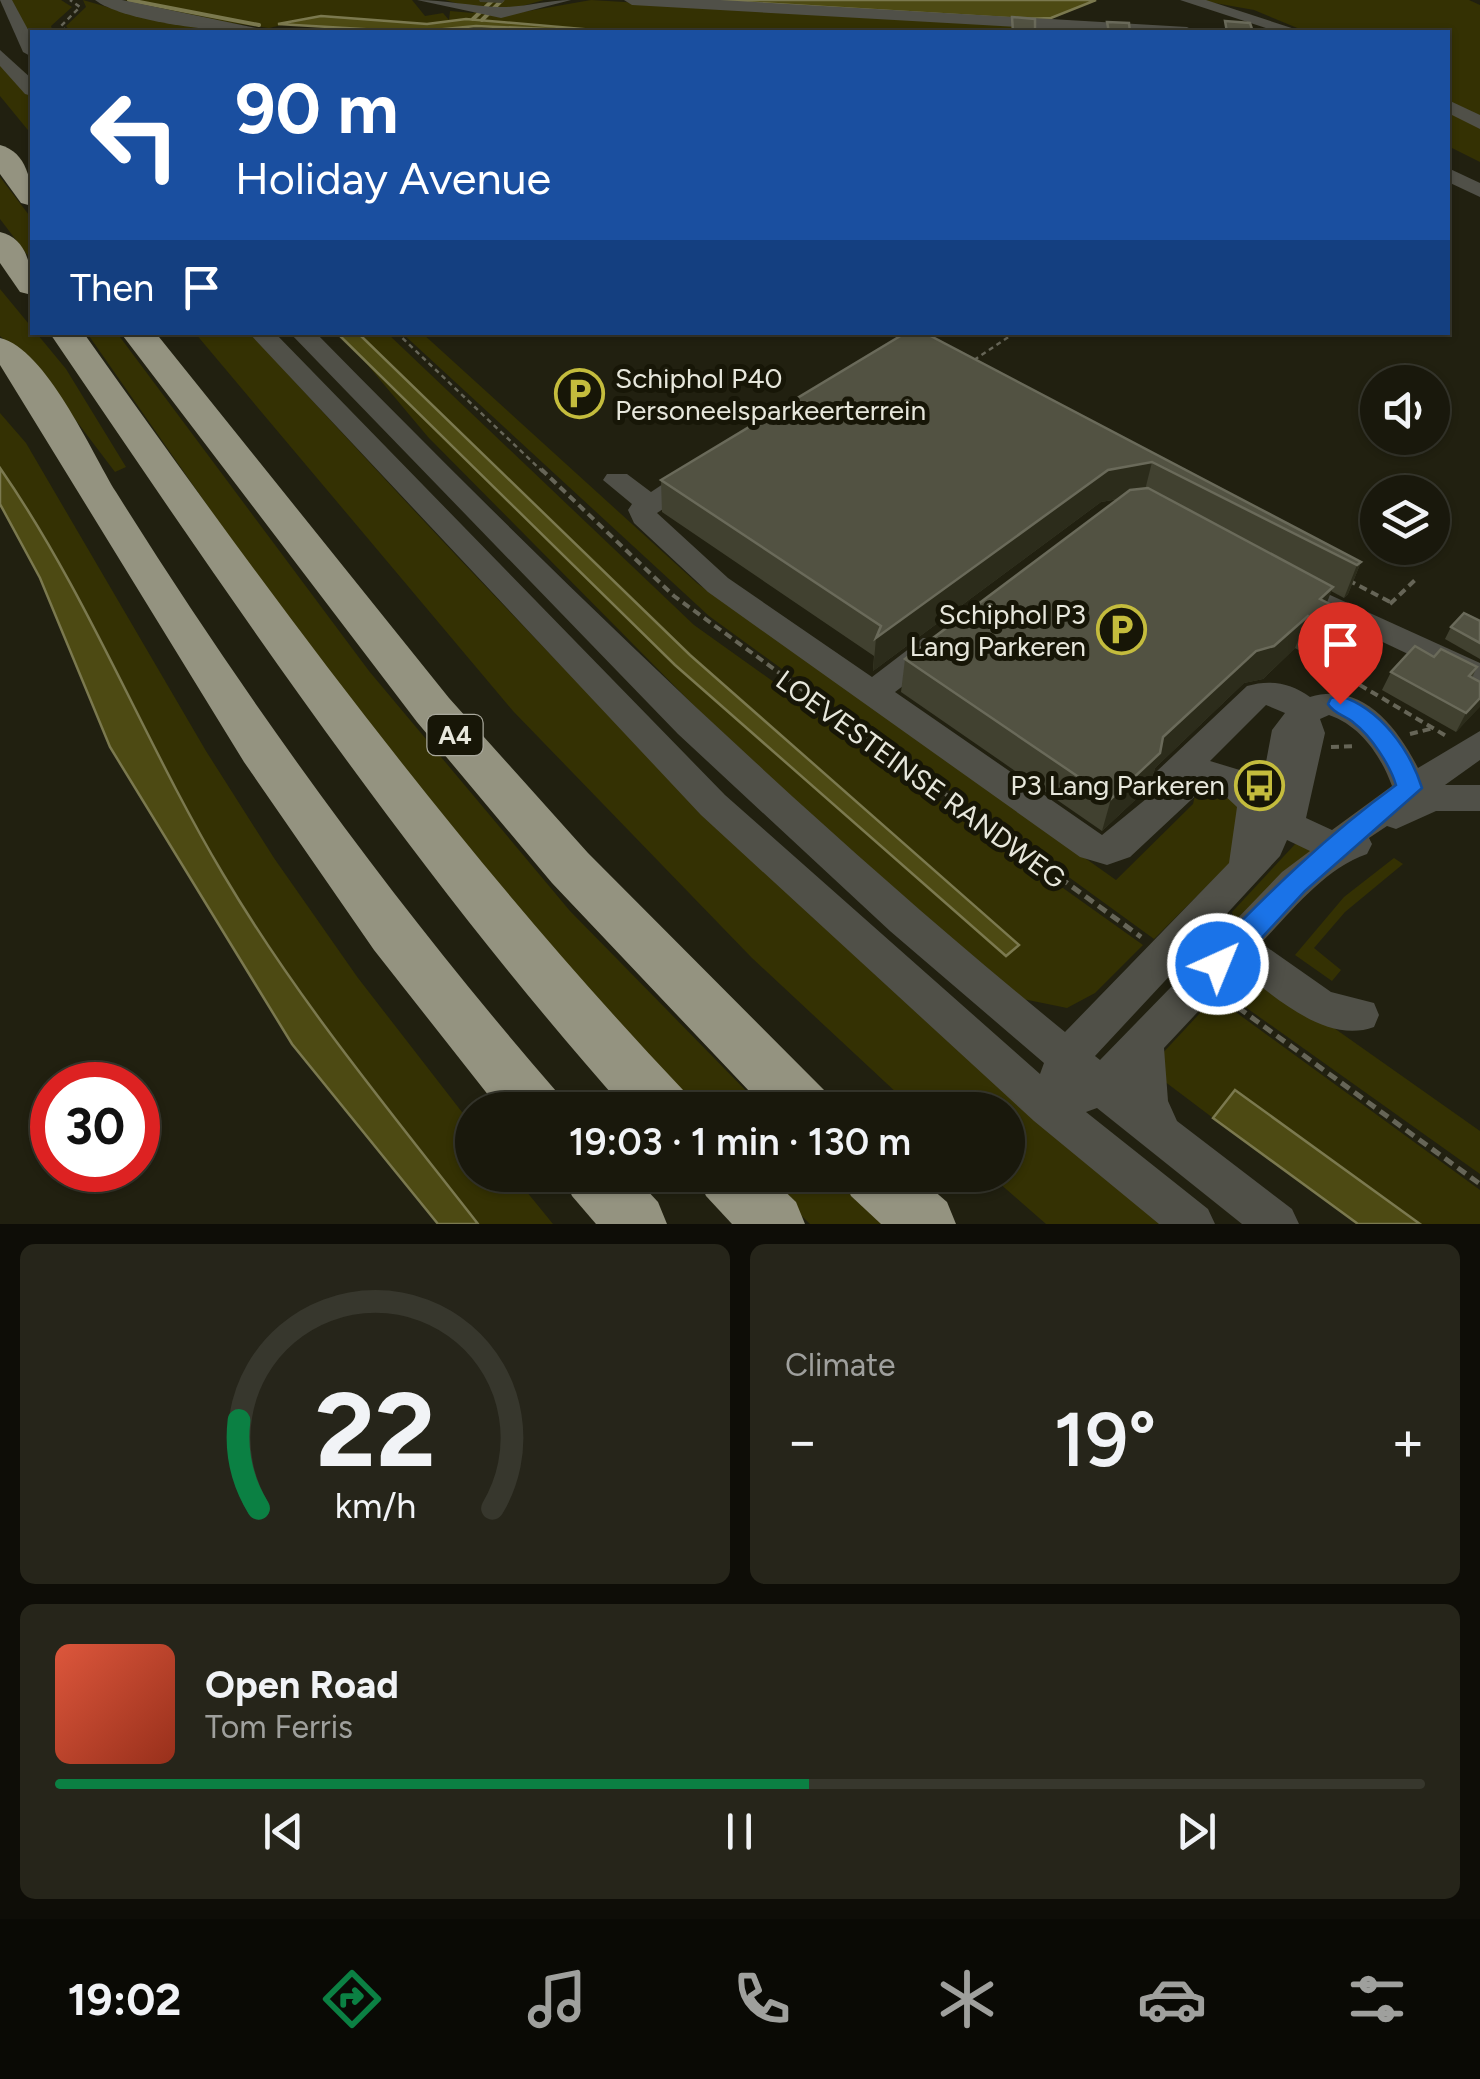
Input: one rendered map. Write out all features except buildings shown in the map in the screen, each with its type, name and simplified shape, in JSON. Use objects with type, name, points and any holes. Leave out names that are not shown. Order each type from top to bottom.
[{"type":"highway","points":[[0,154],[30,194]]},
{"type":"highway","points":[[0,241],[30,282]]},
{"type":"highway","points":[[68,335],[250,597],[408,812],[555,990],[648,1092]]},
{"type":"highway","name":"A4","points":[[139,335],[446,724],[570,868],[788,1092]]},
{"type":"highway","points":[[0,348],[21,364],[202,662],[326,848],[443,1004],[520,1092]]},
{"type":"highway","points":[[0,384],[80,466]]},
{"type":"highway","points":[[608,1192],[636,1224]]},
{"type":"highway","points":[[743,1192],[774,1224]]},
{"type":"highway","points":[[890,1192],[925,1224]]},
{"type":"street","points":[[4,0],[30,48]]},
{"type":"street","points":[[103,0],[166,18],[252,30]]},
{"type":"street","points":[[424,4],[484,11],[556,0]]},
{"type":"street","points":[[632,0],[1151,30]]},
{"type":"street","points":[[1188,0],[1281,30]]},
{"type":"street","points":[[0,55],[30,88]]},
{"type":"street","points":[[1450,107],[1480,122]]},
{"type":"street","points":[[1450,175],[1480,191]]},
{"type":"street","points":[[263,335],[712,804],[1048,1107],[1193,1224]]},
{"type":"street","points":[[304,335],[688,724],[921,938],[1065,1060],[1276,1224]]},
{"type":"street","points":[[727,456],[642,510],[644,518],[718,585],[1079,842],[1127,854],[1182,804],[1170,788]]},
{"type":"street","points":[[616,480],[648,503]]},
{"type":"street","points":[[1285,582],[1366,627],[1405,637],[1480,677]]},
{"type":"street","points":[[872,693],[962,624]]},
{"type":"street","points":[[1170,788],[1258,694],[1284,696],[1304,714]]},
{"type":"street","points":[[1272,841],[1272,801],[1288,730],[1304,714],[1328,703],[1364,717],[1403,768],[1397,798]]},
{"type":"street","points":[[1048,1107],[1065,1060],[1272,841],[1305,822],[1323,721],[1333,712],[1364,717]]},
{"type":"street","points":[[1170,788],[1196,774],[1212,772],[1241,788],[1272,841],[1339,849]]},
{"type":"street","points":[[1048,1107],[1100,1088],[1295,883],[1339,849],[1360,843],[1413,804],[1432,798],[1476,773]]},
{"type":"street","points":[[1339,849],[1347,835],[1397,798],[1476,773]]},
{"type":"street","points":[[1205,913],[1242,939]]},
{"type":"street","points":[[1144,1046],[1148,1101],[1164,1139]]},
{"type":"path","points":[[65,30],[61,26],[80,7],[70,0]]},
{"type":"path","name":"LOEVESTEINSE RANDWEG","points":[[399,335],[674,596],[753,658],[1166,955]]},
{"type":"path","points":[[960,368],[1011,335]]},
{"type":"path","points":[[1340,575],[1392,602]]},
{"type":"path","points":[[1416,579],[1326,665],[1476,773]]},
{"type":"path","points":[[1202,982],[1480,1184]]},
{"type":"shaded area","points":[[6,0],[61,0],[72,7],[51,26],[52,30],[30,30],[30,41]]},
{"type":"shaded area","points":[[83,0],[128,13],[227,30],[69,30],[66,26],[86,7]]},
{"type":"shaded area","points":[[124,0],[412,0],[425,16],[443,13],[449,20],[450,11],[473,13],[477,9],[445,0],[544,0],[511,9],[517,13],[591,0],[1087,30],[594,30],[466,19],[427,24],[321,16],[269,28],[190,18]]},
{"type":"shaded area","points":[[706,0],[1096,0],[1051,18],[1023,19]]},
{"type":"shaded area","points":[[1198,0],[1469,0],[1480,5],[1480,118],[1450,103],[1450,30],[1302,30],[1254,10]]},
{"type":"shaded area","points":[[321,16],[427,24],[466,19],[594,30],[476,26],[379,30],[278,24]]},
{"type":"shaded area","points":[[0,61],[30,94],[30,133],[0,96]]},
{"type":"shaded area","points":[[1450,112],[1480,128],[1480,162],[1450,147]]},
{"type":"shaded area","points":[[0,177],[30,216],[30,258],[0,219]]},
{"type":"shaded area","points":[[0,289],[30,325],[30,335],[38,335],[66,369],[126,467],[115,472],[43,377],[0,336]]},
{"type":"shaded area","points":[[88,335],[118,335],[369,671],[570,911],[747,1092],[678,1092],[384,759]]},
{"type":"shaded area","points":[[197,335],[252,335],[467,567],[690,796],[804,908],[1007,1092],[896,1092],[752,958],[513,711]]},
{"type":"shaded area","points":[[339,335],[360,335],[690,655],[1019,945],[1006,956],[675,665]]},
{"type":"shaded area","points":[[360,335],[389,335],[694,625],[1143,945],[1095,993],[1067,1008],[1023,999],[916,910],[729,741],[428,437],[355,350],[675,665],[1019,945],[690,655]]},
{"type":"shaded area","points":[[404,335],[424,335],[698,584],[1116,880],[1193,804],[1198,783],[1236,791],[1240,853],[1154,939],[709,616]]},
{"type":"shaded area","points":[[0,413],[26,443],[206,751],[274,858],[358,978],[455,1103],[455,1192],[527,1192],[553,1224],[478,1224],[320,1026],[224,877],[163,769],[62,568],[0,468]]},
{"type":"shaded area","points":[[0,468],[61,566],[194,824],[252,920],[345,1053],[478,1224],[438,1224],[292,1044],[110,747],[40,578],[0,504]]},
{"type":"shaded area","points":[[1298,841],[1314,851],[1238,919],[1233,916],[1232,912]]},
{"type":"shaded area","points":[[1394,858],[1403,864],[1345,912],[1314,948],[1341,970],[1332,981],[1295,955],[1344,897]]},
{"type":"shaded area","points":[[1241,973],[1256,973],[1480,1131],[1480,1174],[1234,999],[1231,980]]},
{"type":"shaded area","points":[[1215,997],[1480,1190],[1480,1224],[1420,1224],[1235,1090],[1213,1118],[1160,1078],[1159,1057]]},
{"type":"shaded area","points":[[1235,1090],[1420,1224],[1358,1224],[1213,1118]]},
{"type":"shaded area","points":[[1025,1108],[1164,1224],[1046,1224],[1009,1192],[1025,1192]]},
{"type":"shaded area","points":[[777,1192],[850,1192],[883,1224],[810,1224]]},
{"type":"waterway","points":[[129,0],[259,25]]},
{"type":"waterway","points":[[473,19],[493,0]]},
{"type":"waterway","points":[[482,20],[502,0]]},
{"type":"place","name":"Schiphol P40 Personeelsparkeerterrein","points":[[580,394]]},
{"type":"place","name":"Schiphol P3 Lang Parkeren","points":[[1121,630]]},
{"type":"place","name":"P3 Lang Parkeren","points":[[1260,785]]},
{"type":"route","points":[[1218,964],[1295,883],[1339,849],[1347,835],[1410,788],[1403,768],[1364,717],[1340,704]]}]
